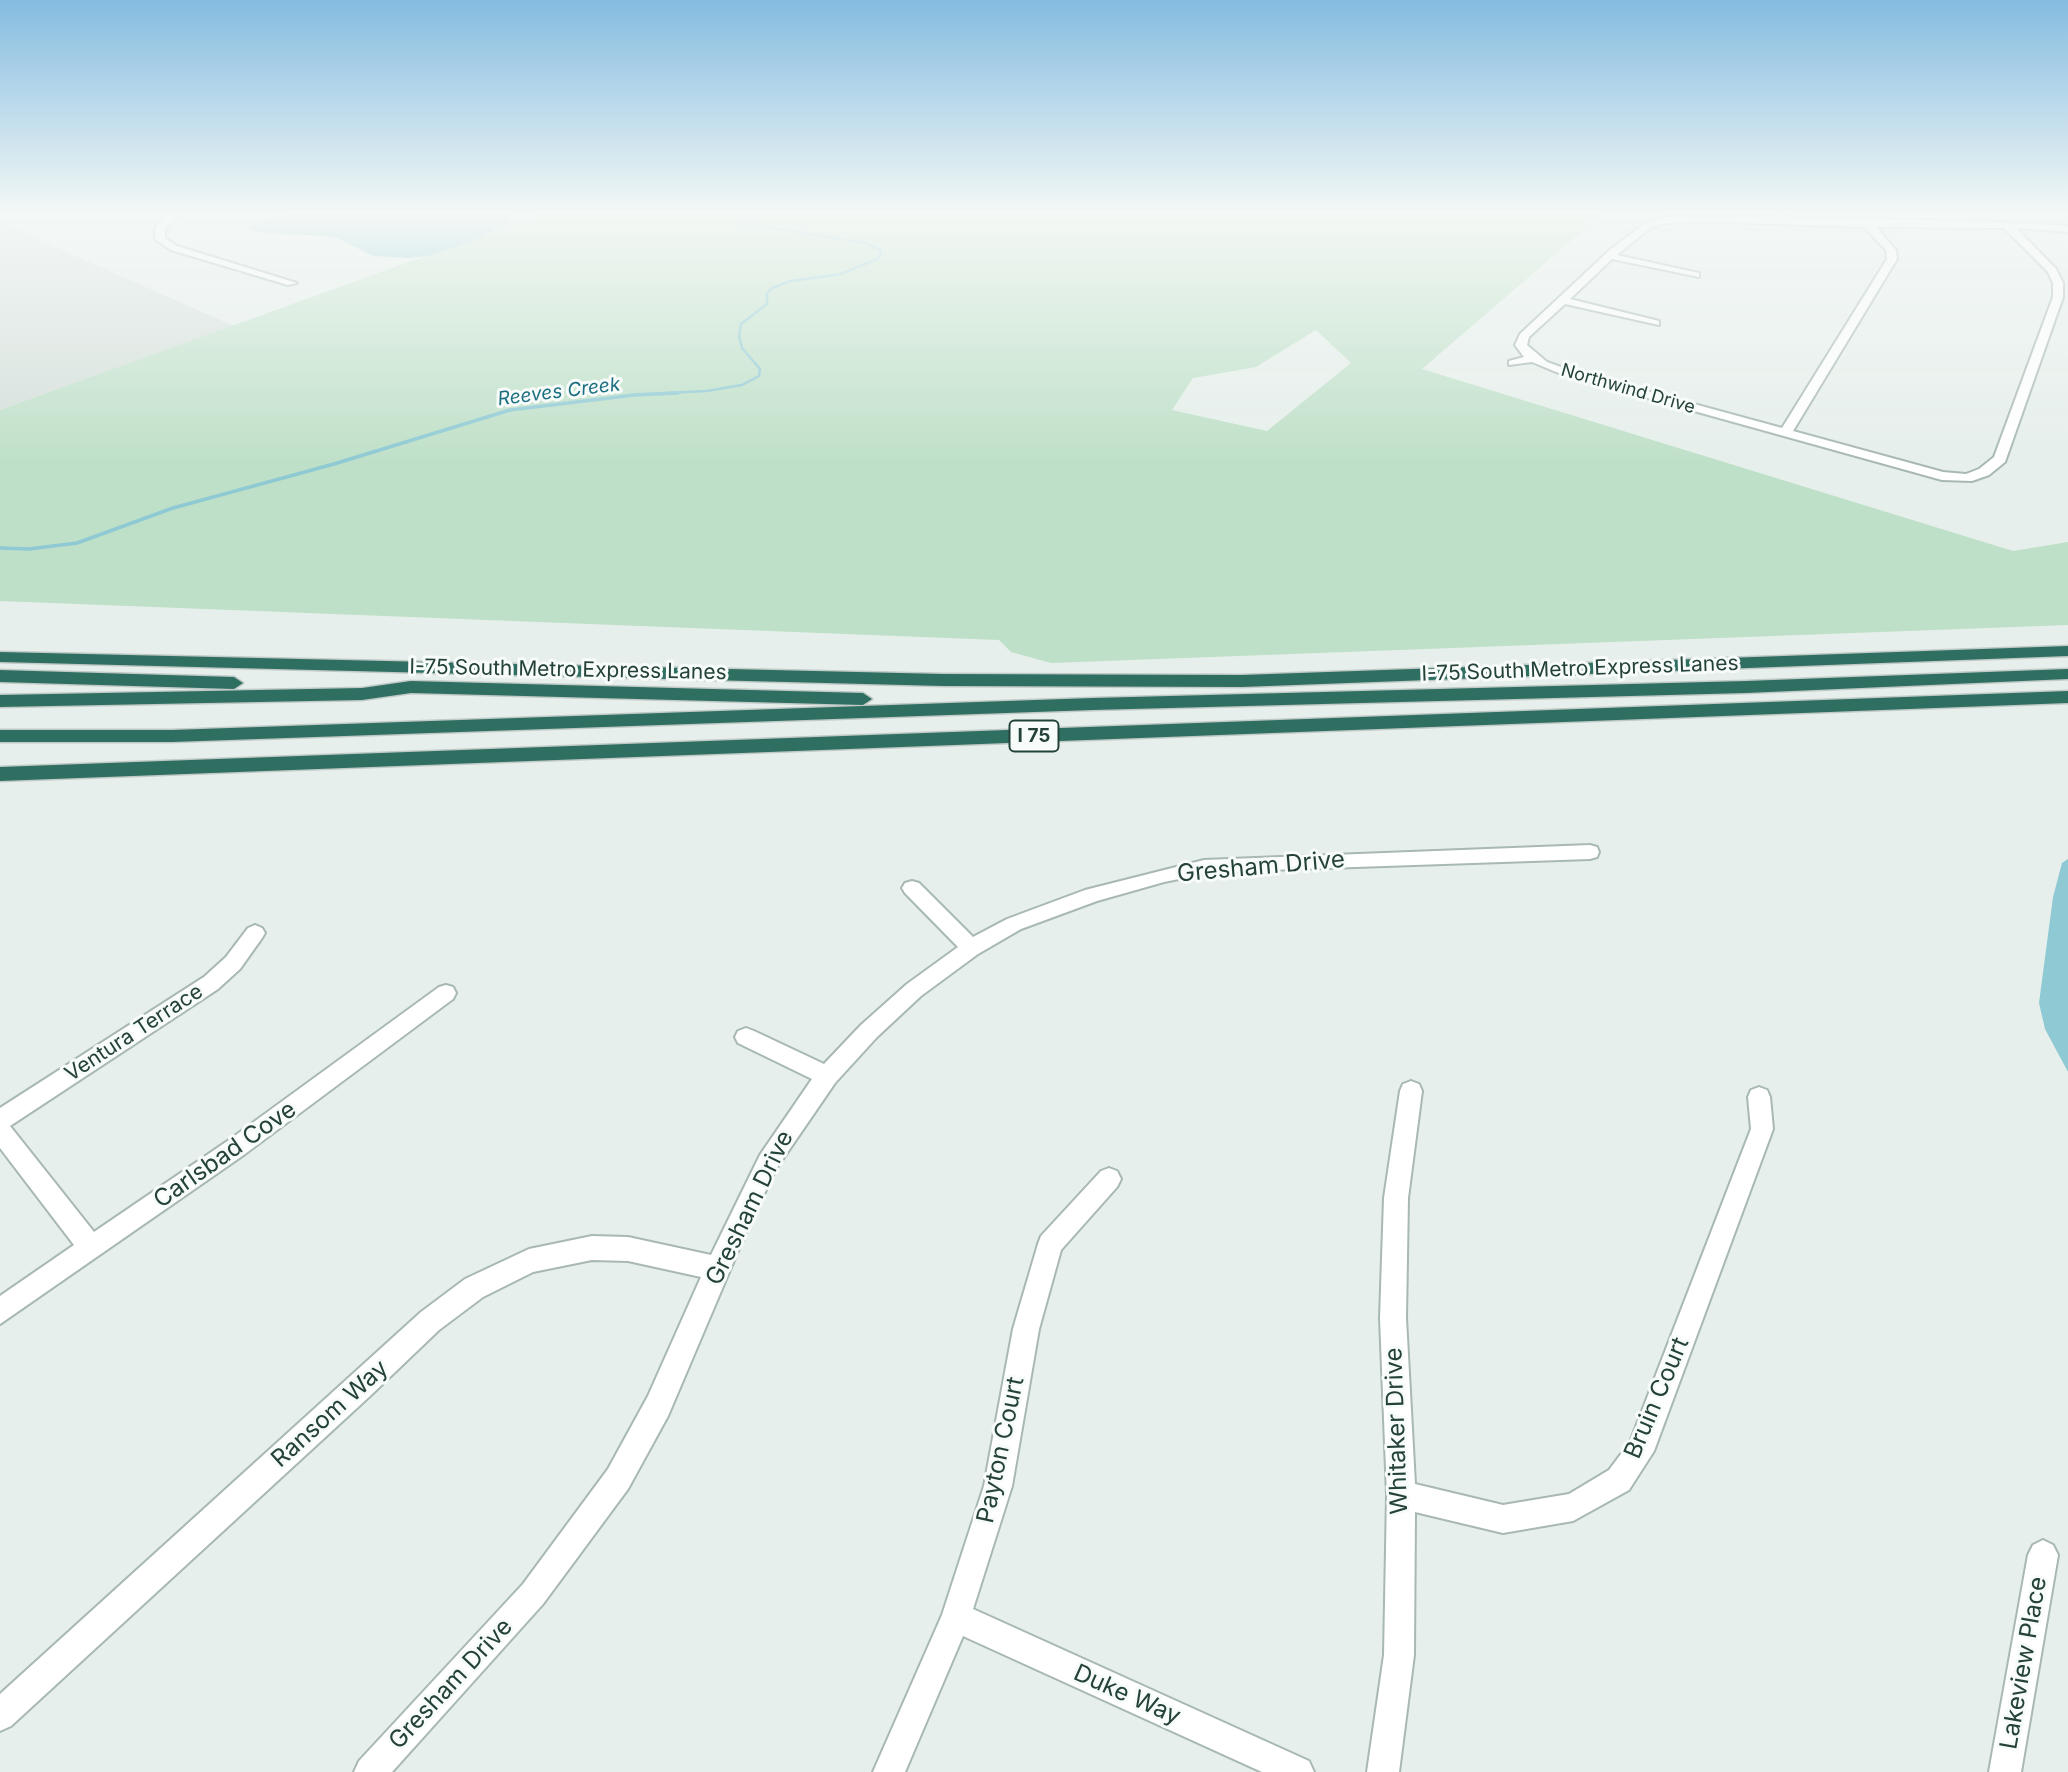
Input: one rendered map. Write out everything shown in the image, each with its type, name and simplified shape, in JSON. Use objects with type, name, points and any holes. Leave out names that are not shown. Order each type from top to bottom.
[{"type":"highway","points":[[0,657],[943,681],[1242,681],[1536,673],[2068,651]]},
{"type":"highway","name":"I-75 South Metro Express Lanes","points":[[0,737],[166,737],[1093,704],[1746,687],[2068,674]]},
{"type":"highway","points":[[0,676],[411,687]]},
{"type":"highway","name":"I-75 South Metro Express Lanes","points":[[0,701],[362,694],[411,687],[1093,704]]},
{"type":"highway","name":"I 75","points":[[0,774],[2068,697]]},
{"type":"highway","points":[[0,745],[166,737]]},
{"type":"street","name":"Northwind Drive","points":[[1566,297],[1524,336],[1521,345],[1534,358],[1564,372],[1942,476],[1967,478],[1984,472],[2000,459],[2058,297]]},
{"type":"street","points":[[1785,434],[1869,297]]},
{"type":"street","points":[[1562,300],[1656,323]]},
{"type":"street","points":[[1513,363],[1534,358]]},
{"type":"street","name":"Gresham Drive","points":[[370,1772],[533,1594],[618,1479],[658,1406],[768,1162],[827,1076],[869,1031],[914,990],[971,948],[1014,924],[1092,895],[1164,875],[1204,867],[1309,861],[1590,852]]},
{"type":"street","points":[[912,888],[971,948]]},
{"type":"street","name":"Ventura Terrace","points":[[0,1120],[211,983],[233,963],[255,933]]},
{"type":"street","name":"Carlsbad Cove","points":[[0,1311],[247,1139],[446,993]]},
{"type":"street","points":[[746,1037],[827,1076]]},
{"type":"street","name":"Whitaker Drive","points":[[1383,1772],[1399,1656],[1401,1495],[1392,1318],[1396,1198],[1411,1091]]},
{"type":"street","name":"Bruin Court","points":[[1401,1495],[1503,1519],[1573,1507],[1619,1480],[1640,1451],[1762,1129],[1759,1097]]},
{"type":"street","points":[[0,1129],[91,1248]]},
{"type":"street","name":"Payton Court","points":[[889,1772],[956,1617],[998,1486],[1026,1329],[1050,1244],[1109,1179]]},
{"type":"street","name":"Ransom Way","points":[[0,1714],[361,1387],[430,1321],[474,1288],[529,1261],[592,1248],[628,1249],[719,1269]]},
{"type":"street","name":"Lakeview Place","points":[[2005,1772],[2043,1555]]},
{"type":"street","name":"Duke Way","points":[[956,1617],[1298,1772]]},
{"type":"shaded area","points":[[0,297],[168,297],[234,326],[0,410]]},
{"type":"green space","points":[[313,297],[1506,297],[1422,369],[2013,551],[2068,542],[2068,625],[1051,663],[1011,652],[999,640],[0,601],[0,410]],"holes":[[[1316,330],[1351,363],[1267,431],[1172,410],[1193,378],[1256,367]]]},
{"type":"water","points":[[2068,859],[2068,1072],[2045,1029],[2039,1003],[2053,897],[2062,863]]},
{"type":"waterway","name":"Reeves Creek","points":[[646,394],[707,391],[742,385],[759,376],[760,369],[742,348],[739,336],[741,324],[767,304],[767,297]]},
{"type":"waterway","name":"Reeves Creek","points":[[0,548],[29,549],[77,543],[173,508],[334,464],[510,410],[634,395],[678,393]]}]
